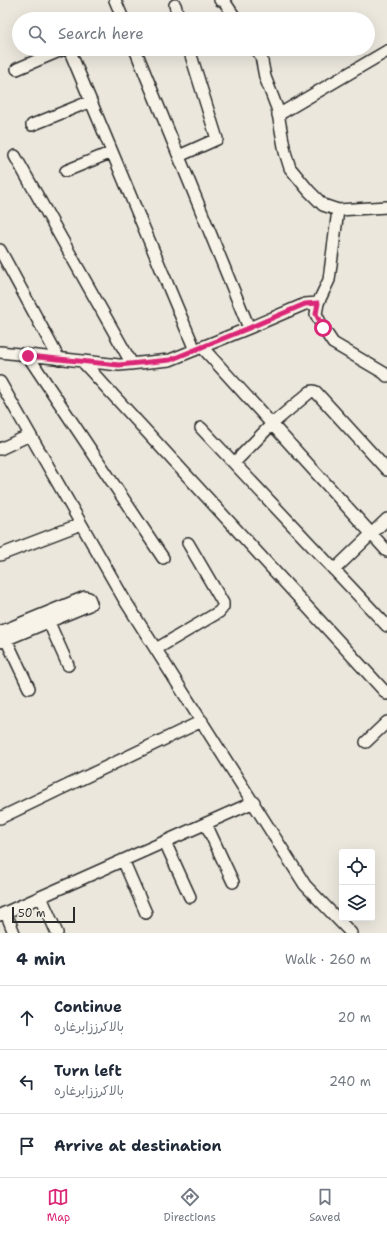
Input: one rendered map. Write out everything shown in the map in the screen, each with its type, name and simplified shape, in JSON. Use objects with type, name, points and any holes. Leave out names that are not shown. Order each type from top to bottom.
[{"type":"street","points":[[115,0],[120,12]]},
{"type":"street","points":[[220,0],[224,1],[231,12]]},
{"type":"street","points":[[175,6],[177,12]]},
{"type":"street","points":[[278,114],[387,51]]},
{"type":"street","points":[[17,69],[48,56]]},
{"type":"street","points":[[72,56],[198,349],[272,424],[387,551]]},
{"type":"street","points":[[138,56],[249,328]]},
{"type":"street","points":[[179,156],[217,139],[190,56]]},
{"type":"street","points":[[261,56],[265,78],[277,108],[285,152],[290,168],[309,191],[323,205],[338,210],[387,207]]},
{"type":"street","points":[[32,125],[91,101]]},
{"type":"street","points":[[66,171],[112,152]]},
{"type":"street","points":[[15,156],[132,364]]},
{"type":"street","points":[[338,210],[329,280],[318,303],[316,314],[333,343],[387,376]]},
{"type":"street","points":[[0,250],[60,359]]},
{"type":"street","points":[[0,352],[119,365],[170,360],[305,304],[318,303]]},
{"type":"street","points":[[28,356],[163,558]]},
{"type":"street","points":[[82,361],[387,694]]},
{"type":"street","points":[[0,382],[124,599],[254,802],[305,885],[351,933]]},
{"type":"street","points":[[234,463],[272,424],[313,391],[316,392],[387,470]]},
{"type":"street","points":[[201,428],[387,626]]},
{"type":"street","points":[[0,449],[30,435]]},
{"type":"street","points":[[334,570],[387,519]]},
{"type":"street","points":[[0,555],[81,524]]},
{"type":"street","points":[[156,649],[219,612],[223,607],[223,603],[188,543]]},
{"type":"street","points":[[29,688],[2,636],[67,610]]},
{"type":"street","points":[[47,618],[68,665]]},
{"type":"street","points":[[0,818],[202,721]]},
{"type":"street","points":[[366,742],[387,722]]},
{"type":"street","points":[[14,933],[3,914],[254,802]]},
{"type":"street","points":[[206,824],[233,882]]},
{"type":"street","points":[[165,842],[190,897]]},
{"type":"street","points":[[123,860],[146,913]]},
{"type":"street","points":[[41,897],[57,933]]},
{"type":"route","points":[[28,356],[119,365],[170,360],[305,304],[318,303],[316,314],[323,328]]}]
